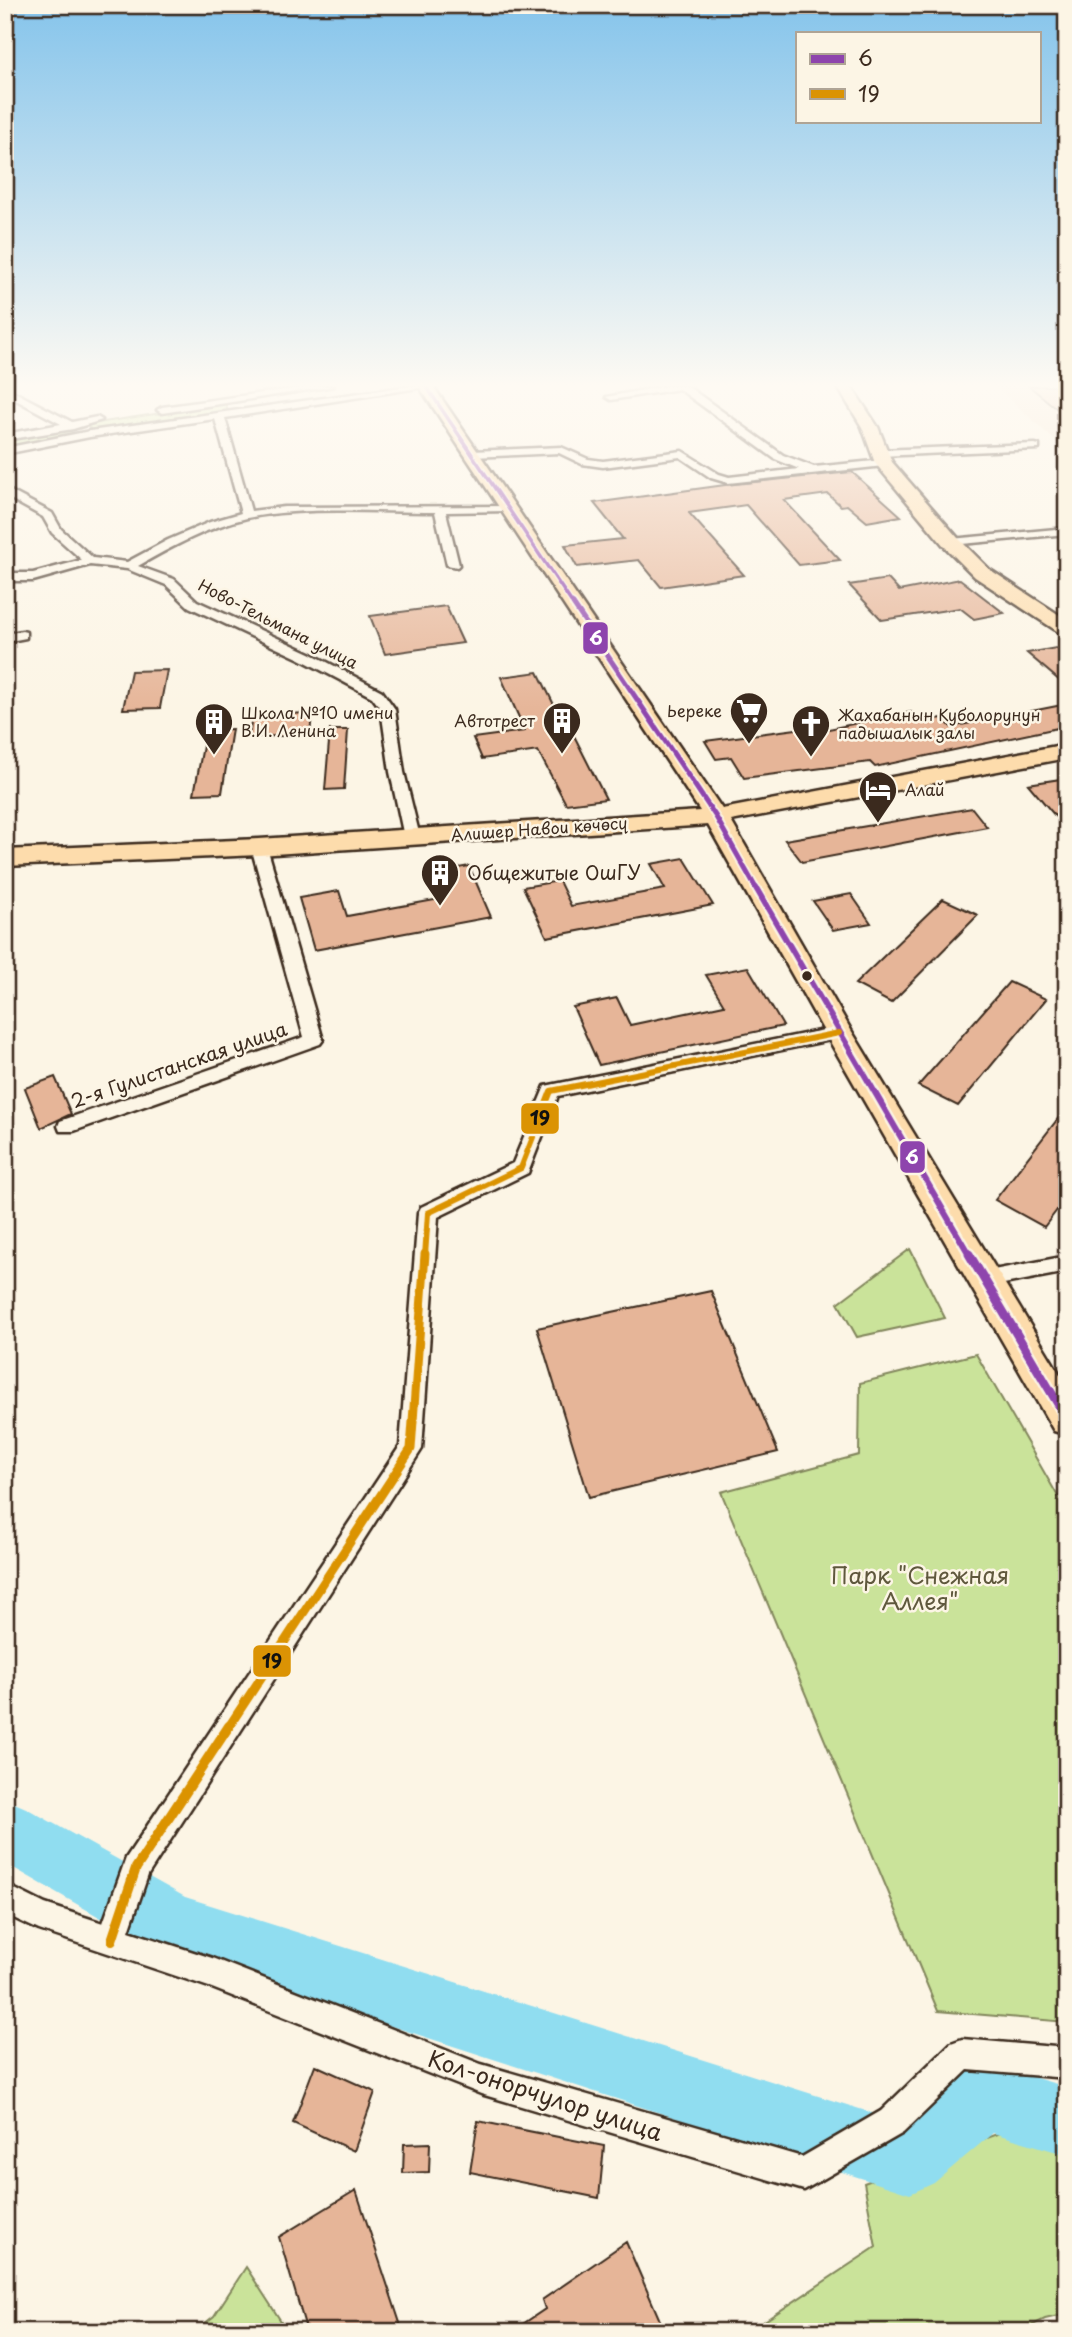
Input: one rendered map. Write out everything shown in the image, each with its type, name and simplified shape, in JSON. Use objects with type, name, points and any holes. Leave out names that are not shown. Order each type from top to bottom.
[{"type":"main road","points":[[501,495],[603,653],[716,817],[983,1280],[1067,1419]]},
{"type":"main road","points":[[912,495],[951,542],[982,573],[1067,629]]},
{"type":"main road","name":"Алишер Навои көчөсү","points":[[5,858],[259,847],[716,817],[1067,751]]},
{"type":"street","points":[[12,495],[48,515],[56,531],[90,561]]},
{"type":"street","points":[[241,495],[247,515]]},
{"type":"street","points":[[440,508],[453,565]]},
{"type":"street","points":[[129,566],[193,533],[247,515],[284,510],[510,508]]},
{"type":"street","points":[[951,542],[1067,531]]},
{"type":"street","points":[[5,577],[33,577],[90,561]]},
{"type":"street","name":"Ново-Тельмана улица","points":[[90,561],[129,566],[170,582],[193,604],[305,656],[377,694],[388,709],[397,772],[412,837]]},
{"type":"street","points":[[5,638],[22,635]]},
{"type":"street","name":"2-я Гулистанская улица","points":[[67,1126],[314,1040],[259,847]]},
{"type":"street","points":[[112,1940],[121,1906],[136,1868],[411,1449],[428,1213],[521,1168],[551,1091],[839,1033]]},
{"type":"street","points":[[983,1280],[1067,1264]]},
{"type":"street","name":"Кол-онорчулор улица","points":[[5,1898],[39,1916],[212,1973],[481,2079],[804,2174],[892,2122],[962,2054],[1067,2063]]},
{"type":"green space","points":[[910,1249],[945,1318],[857,1337],[838,1303]]},
{"type":"green space","name":"Парк \"Снежная Аллея\"","points":[[976,1354],[1067,1512],[1067,2022],[938,2011],[721,1492],[859,1455],[860,1383]]},
{"type":"green space","points":[[1005,2131],[1067,2148],[1067,2314],[1045,2319],[1019,2332],[748,2332],[876,2247],[864,2183]]},
{"type":"green space","points":[[246,2267],[288,2332],[194,2332],[214,2316]]},
{"type":"building","points":[[652,495],[820,495],[784,500],[840,560],[799,565],[746,505],[689,513],[744,575],[661,587],[639,560],[577,567],[565,545],[623,539],[594,503]]},
{"type":"building","points":[[829,495],[878,495],[901,516],[867,522],[847,505],[841,506]]},
{"type":"building","points":[[888,579],[899,591],[960,579],[1004,613],[974,619],[960,608],[882,620],[849,585]]},
{"type":"building","points":[[446,606],[463,643],[385,654],[370,616]]},
{"type":"building","points":[[1056,648],[1067,656],[1067,687],[1027,653]]},
{"type":"building","points":[[167,670],[160,708],[123,709],[131,671]]},
{"type":"building","name":"Автотрест","points":[[538,672],[557,711],[561,710],[606,799],[566,804],[538,751],[482,759],[473,738],[525,731],[501,677]]},
{"type":"building","points":[[1067,704],[1067,726],[875,767],[870,762],[744,778],[731,757],[716,759],[705,741],[804,728],[827,726],[829,729],[911,712],[921,722],[942,718],[951,727]]},
{"type":"building","points":[[312,713],[310,735],[249,737],[252,715]]},
{"type":"building","points":[[232,729],[222,793],[194,794],[206,730]]},
{"type":"building","points":[[330,730],[348,730],[344,789],[325,790]]},
{"type":"building","points":[[1067,778],[1067,830],[1028,784]]},
{"type":"building","points":[[972,808],[987,827],[802,862],[785,840]]},
{"type":"building","points":[[684,858],[713,905],[547,937],[523,887],[559,881],[571,906],[665,889],[651,864]]},
{"type":"building","name":"Общежитые ОшГУ","points":[[469,866],[491,917],[314,950],[299,898],[339,891],[347,916],[440,899],[430,873]]},
{"type":"building","points":[[851,894],[871,923],[833,930],[813,901]]},
{"type":"building","points":[[943,899],[978,915],[891,1003],[855,984]]},
{"type":"building","points":[[748,967],[783,1026],[599,1065],[573,1007],[617,998],[630,1025],[724,1005],[706,975]]},
{"type":"building","points":[[1009,982],[1046,999],[958,1106],[918,1086]]},
{"type":"building","points":[[55,1077],[71,1114],[41,1128],[25,1088]]},
{"type":"building","points":[[1067,1107],[1067,1197],[1044,1227],[995,1200]]},
{"type":"building","points":[[711,1291],[778,1452],[589,1497],[537,1328]]},
{"type":"building","points":[[315,2065],[375,2092],[354,2151],[293,2123]]},
{"type":"building","points":[[478,2121],[604,2146],[599,2198],[470,2172]]},
{"type":"building","points":[[430,2143],[429,2172],[403,2173],[404,2144]]},
{"type":"building","points":[[356,2190],[403,2332],[307,2332],[279,2237]]},
{"type":"building","points":[[626,2242],[665,2332],[511,2332],[545,2309],[542,2300]]},
{"type":"waterway","points":[[5,1829],[172,1924],[910,2159],[984,2097],[1067,2121]]},
{"type":"transit line","name":"6","points":[[499,495],[716,817],[839,1033],[1067,1419]]},
{"type":"transit line","name":"19","points":[[112,1940],[136,1868],[411,1449],[428,1213],[521,1168],[551,1091],[839,1033]]},
{"type":"place","name":"Ьереке","points":[[749,745]]},
{"type":"place","name":"Автотрест","points":[[562,755]]},
{"type":"place","name":"Школа №10 имени В.И. Ленина","points":[[214,756]]},
{"type":"place","name":"Жахабанын Куболорунун падышалык залы","points":[[811,758]]},
{"type":"place","name":"Алай","points":[[878,824]]},
{"type":"place","name":"Общежитые ОшГУ","points":[[440,907]]}]
